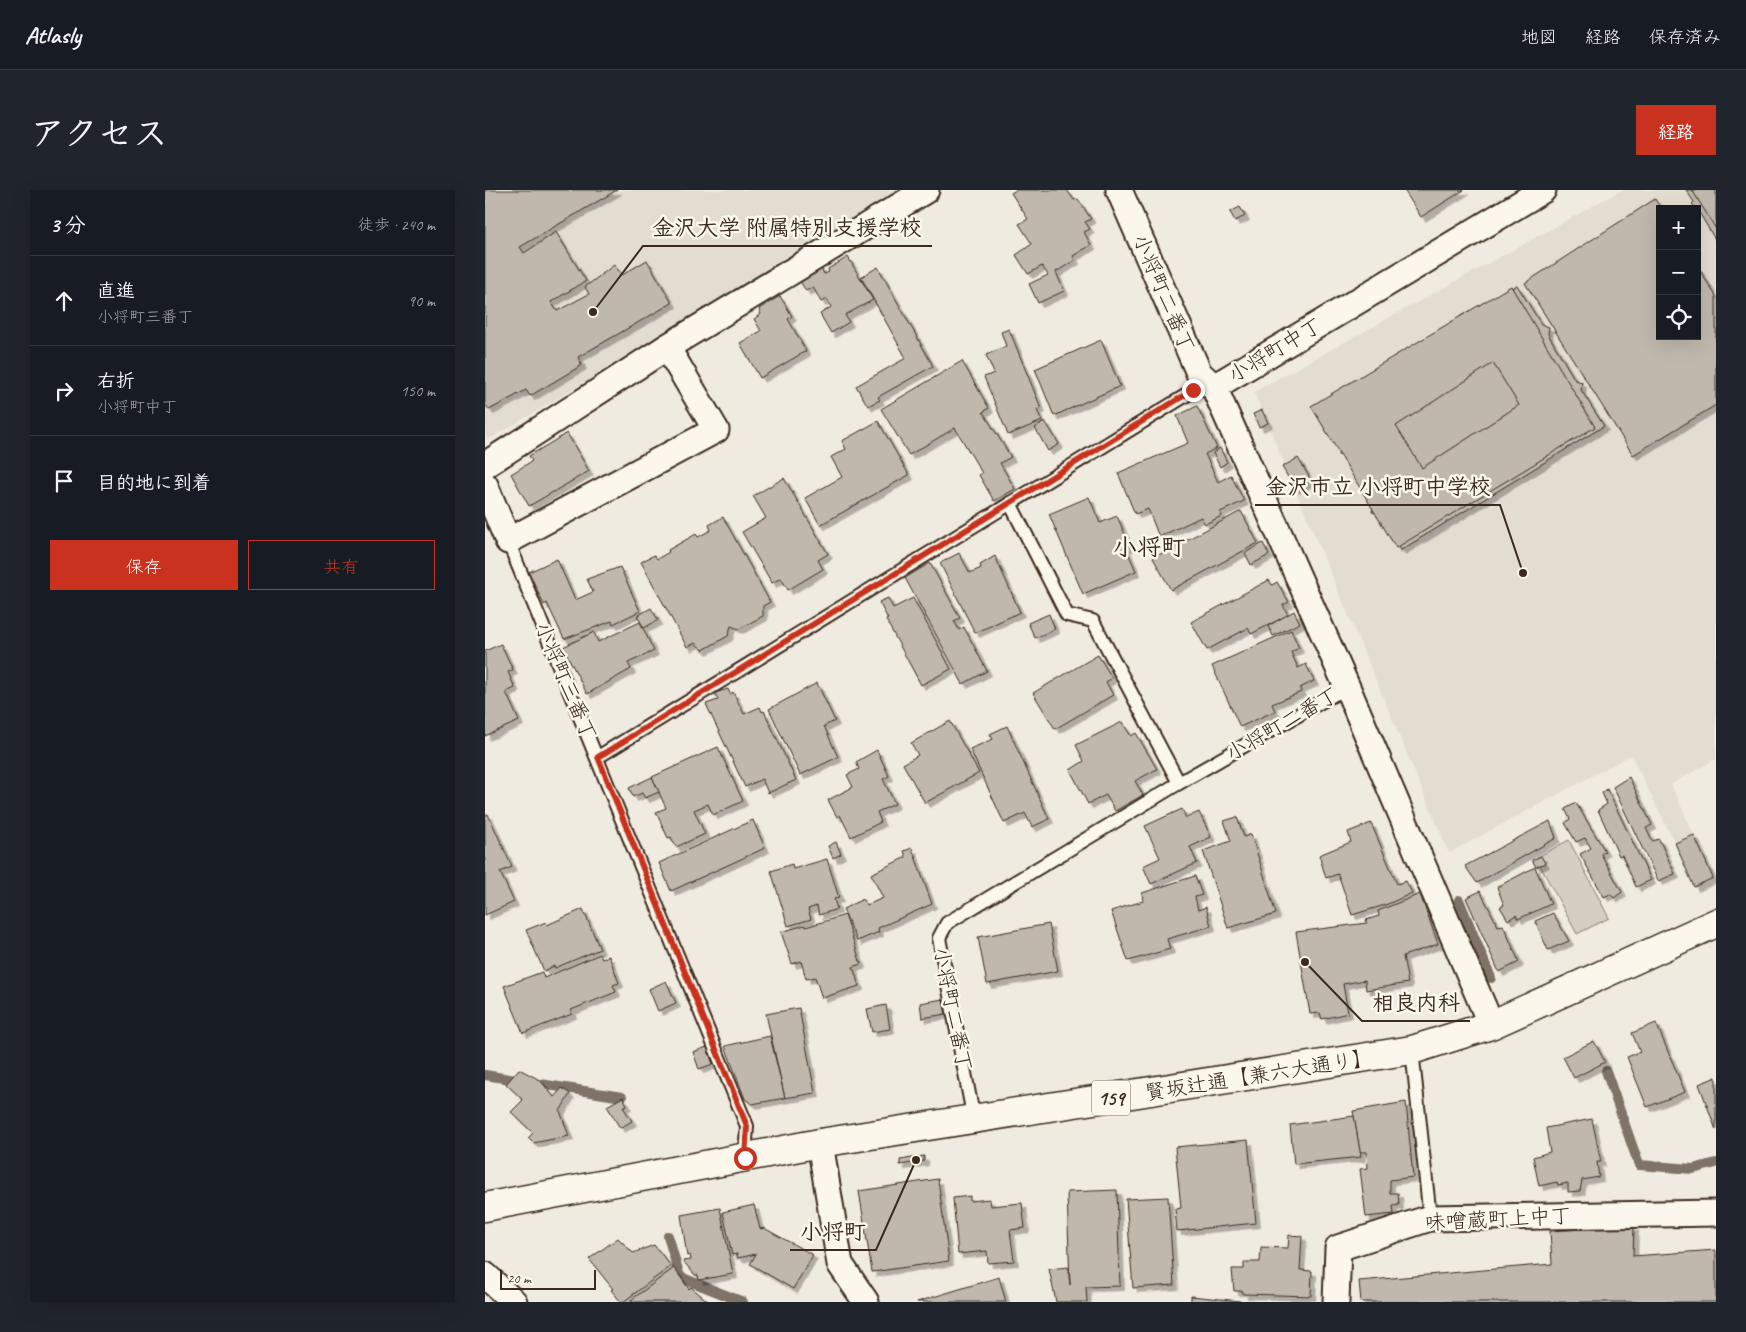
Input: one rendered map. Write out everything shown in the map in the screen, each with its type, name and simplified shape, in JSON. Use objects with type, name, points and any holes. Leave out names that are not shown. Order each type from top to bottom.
[{"type":"highway","name":"賢坂辻通【兼六大通り】","points":[[485,1207],[820,1142],[974,1120],[1412,1050],[1491,1025],[1716,923]]},
{"type":"street","points":[[485,464],[667,347],[926,190]]},
{"type":"street","name":"小将町二番丁","points":[[1119,190],[1199,373],[1214,387],[1347,687]]},
{"type":"street","name":"小将町中丁","points":[[1214,387],[1543,190]]},
{"type":"street","points":[[508,541],[716,430],[667,347]]},
{"type":"street","name":"小将町三番丁","points":[[485,485],[508,541]]},
{"type":"street","points":[[1347,687],[1491,1025]]},
{"type":"street","points":[[820,1142],[840,1264],[866,1302]]},
{"type":"street","name":"味噌蔵町上中丁","points":[[1336,1302],[1338,1248],[1430,1218],[1716,1213]]},
{"type":"street","points":[[485,1275],[514,1302]]},
{"type":"lane","name":"小将町中丁","points":[[598,757],[1193,390],[1214,387]]},
{"type":"lane","points":[[1010,503],[1067,615],[1093,621],[1179,783]]},
{"type":"lane","name":"小将町三番丁","points":[[508,541],[598,757],[747,1126],[745,1158]]},
{"type":"lane","name":"小将町二番丁","points":[[974,1120],[939,938],[947,923],[1179,783],[1347,687]]},
{"type":"lane","points":[[1412,1050],[1430,1218]]},
{"type":"shaded area","points":[[485,190],[906,190],[488,440],[485,434]]},
{"type":"shaded area","points":[[1622,190],[1692,190],[1716,229],[1716,759],[1671,784],[1694,835],[1675,843],[1631,755],[1449,853],[1254,392]]},
{"type":"shaded area","points":[[1569,840],[1609,918],[1577,934],[1536,858]]},
{"type":"building","points":[[485,190],[617,190],[520,247],[524,253],[556,232],[586,281],[551,302],[557,311],[589,294],[585,287],[614,265],[622,275],[647,260],[672,303],[578,357],[582,365],[530,396],[526,390],[489,410],[485,404]]},
{"type":"building","points":[[1016,190],[1067,190],[1074,200],[1078,199],[1091,219],[1085,222],[1090,229],[1084,232],[1091,245],[1073,256],[1075,260],[1056,272],[1064,291],[1038,303],[1029,284],[1048,275],[1042,266],[1028,274],[1016,255],[1032,244],[1019,224],[1028,219],[1011,193]]},
{"type":"building","points":[[1404,190],[1464,190],[1421,217]]},
{"type":"building","points":[[1686,190],[1716,190],[1716,241],[1701,216],[1701,205],[1693,205],[1694,202]]},
{"type":"building","points":[[1692,190],[1716,190],[1716,229]]},
{"type":"building","points":[[1655,199],[1659,205],[1656,205],[1656,340],[1701,340],[1701,272],[1716,296],[1716,405],[1633,455],[1525,283]]},
{"type":"building","points":[[1240,207],[1245,216],[1235,221],[1230,212]]},
{"type":"building","points":[[848,257],[873,300],[845,315],[849,322],[831,333],[820,314],[831,307],[827,299],[821,302],[813,287],[806,291],[798,278],[820,266],[824,274],[829,272],[828,269]]},
{"type":"building","points":[[878,267],[933,366],[878,397],[880,400],[868,406],[856,386],[906,358],[861,277]]},
{"type":"building","points":[[1517,285],[1541,324],[1549,327],[1548,334],[1575,380],[1582,382],[1581,390],[1604,426],[1401,550],[1380,514],[1372,512],[1374,504],[1346,457],[1338,455],[1339,446],[1315,408]]},
{"type":"building","points":[[1511,286],[1595,427],[1396,548],[1311,406]],"holes":[[[1493,363],[1519,405],[1422,468],[1396,426]]]},
{"type":"building","points":[[780,296],[792,316],[788,319],[806,351],[760,378],[740,343],[761,331],[754,319],[761,314],[759,309]]},
{"type":"building","points":[[1009,329],[1041,408],[1037,410],[1042,421],[1008,435],[984,377],[994,373],[986,355],[1006,346],[1001,332]]},
{"type":"building","points":[[1101,340],[1120,386],[1054,416],[1035,369]]},
{"type":"building","points":[[962,361],[989,408],[983,412],[1011,457],[1000,463],[1015,489],[994,501],[979,475],[982,473],[955,428],[909,455],[881,409]]},
{"type":"building","points":[[1197,406],[1217,448],[1205,454],[1218,482],[1231,475],[1244,501],[1220,512],[1222,516],[1205,524],[1201,517],[1159,537],[1148,509],[1135,514],[1118,473],[1188,443],[1177,416]]},
{"type":"building","points":[[1262,410],[1268,423],[1259,427],[1253,414]]},
{"type":"building","points":[[878,421],[909,475],[820,525],[805,498],[842,477],[831,457],[846,449],[842,441]]},
{"type":"building","points":[[1045,421],[1059,444],[1048,451],[1035,428]]},
{"type":"building","points":[[567,433],[589,471],[529,506],[511,474],[532,461],[529,456]]},
{"type":"building","points":[[1220,448],[1227,462],[1220,467],[1213,453]]},
{"type":"building","points":[[1298,458],[1311,480],[1295,489],[1282,467]]},
{"type":"building","points":[[784,478],[828,554],[818,560],[823,569],[788,590],[781,578],[772,583],[742,532],[766,518],[753,496]]},
{"type":"building","points":[[1089,497],[1100,523],[1117,516],[1130,546],[1126,548],[1136,571],[1083,594],[1049,514]]},
{"type":"building","points":[[1241,511],[1258,543],[1171,590],[1153,558]]},
{"type":"building","points":[[723,517],[770,602],[763,606],[763,616],[739,629],[731,626],[728,636],[703,650],[695,643],[687,647],[641,562],[654,555],[657,559],[669,552],[668,550],[696,534],[698,537],[711,530],[709,525]]},
{"type":"building","points":[[1263,543],[1269,555],[1251,565],[1245,553]]},
{"type":"building","points":[[959,553],[970,573],[981,568],[980,565],[995,556],[1020,612],[975,633],[940,563]]},
{"type":"building","points":[[557,559],[575,600],[593,592],[587,579],[620,567],[640,611],[613,624],[612,621],[564,639],[547,603],[544,605],[529,572]]},
{"type":"building","points":[[930,563],[960,618],[954,621],[959,630],[964,627],[987,671],[963,684],[905,578]]},
{"type":"building","points":[[1269,580],[1272,585],[1277,582],[1289,602],[1283,605],[1288,615],[1251,634],[1248,628],[1207,650],[1191,622]]},
{"type":"building","points":[[888,598],[893,608],[913,598],[951,669],[921,685],[886,620],[888,619],[879,602]]},
{"type":"building","points":[[651,608],[658,620],[644,628],[637,616]]},
{"type":"building","points":[[1294,611],[1300,623],[1273,636],[1268,626]]},
{"type":"building","points":[[1049,614],[1055,629],[1035,638],[1028,623]]},
{"type":"building","points":[[640,622],[654,651],[628,663],[631,669],[587,694],[563,647],[594,632],[598,642]]},
{"type":"building","points":[[1291,630],[1299,648],[1291,652],[1298,668],[1306,664],[1314,681],[1300,688],[1301,692],[1272,704],[1275,711],[1240,727],[1212,666]]},
{"type":"building","points":[[501,644],[513,670],[508,672],[515,688],[506,692],[519,721],[485,736],[485,651]]},
{"type":"building","points":[[1098,655],[1112,678],[1106,682],[1113,695],[1055,729],[1033,693]]},
{"type":"building","points":[[817,683],[835,721],[824,726],[838,757],[800,775],[769,709]]},
{"type":"building","points":[[728,689],[730,694],[733,692],[744,714],[760,707],[762,712],[764,711],[796,780],[768,793],[762,779],[745,787],[706,704],[718,700],[715,693]]},
{"type":"building","points":[[950,721],[979,773],[925,803],[903,764],[918,755],[911,743]]},
{"type":"building","points":[[1122,722],[1131,736],[1136,733],[1157,769],[1135,781],[1143,795],[1115,811],[1106,795],[1088,804],[1070,770],[1084,761],[1076,745]]},
{"type":"building","points":[[1007,726],[1049,819],[1032,827],[1025,813],[1004,823],[970,749],[993,739],[990,734]]},
{"type":"building","points":[[718,747],[743,801],[713,815],[708,804],[694,810],[705,834],[676,847],[671,837],[668,838],[656,812],[666,808],[652,777]]},
{"type":"building","points":[[877,750],[889,776],[883,779],[895,804],[877,812],[881,822],[851,837],[840,815],[837,817],[828,800],[853,787],[847,775],[859,769],[856,762]]},
{"type":"building","points":[[652,777],[659,792],[645,798],[642,793],[633,797],[629,788]]},
{"type":"building","points":[[1629,777],[1652,825],[1646,828],[1652,841],[1659,839],[1675,874],[1658,881],[1613,787]]},
{"type":"building","points":[[1607,789],[1651,880],[1636,887],[1622,855],[1619,856],[1598,810],[1607,804],[1602,793]]},
{"type":"building","points":[[1576,803],[1605,851],[1601,854],[1622,892],[1614,898],[1610,894],[1604,897],[1580,854],[1591,848],[1585,838],[1576,842],[1565,823],[1570,819],[1565,809]]},
{"type":"building","points":[[1182,809],[1186,818],[1199,812],[1211,837],[1190,847],[1197,863],[1151,884],[1143,866],[1160,858],[1145,826]]},
{"type":"building","points":[[488,814],[512,867],[500,872],[514,902],[485,915],[485,816]]},
{"type":"building","points":[[1237,817],[1244,837],[1251,834],[1276,914],[1228,928],[1203,851],[1231,841],[1224,821]]},
{"type":"building","points":[[753,820],[765,848],[671,891],[659,863]]},
{"type":"building","points":[[1550,821],[1556,838],[1477,883],[1465,866]]},
{"type":"building","points":[[1371,823],[1397,884],[1406,881],[1412,893],[1388,904],[1352,915],[1338,874],[1326,878],[1319,855],[1351,842],[1348,832]]},
{"type":"building","points":[[1694,835],[1713,878],[1694,887],[1675,843]]},
{"type":"building","points":[[836,842],[841,854],[833,858],[828,846]]},
{"type":"building","points":[[912,848],[932,904],[878,928],[879,932],[857,941],[843,909],[863,899],[867,905],[883,898],[871,874],[906,857],[904,851]]},
{"type":"building","points":[[1541,856],[1545,863],[1536,867],[1532,860]]},
{"type":"building","points":[[827,859],[839,898],[834,899],[837,909],[819,915],[817,906],[808,909],[811,919],[788,926],[771,871],[792,864],[793,869]]},
{"type":"building","points":[[1535,867],[1551,904],[1518,919],[1516,915],[1508,920],[1500,907],[1504,905],[1497,887]]},
{"type":"building","points":[[1195,876],[1202,895],[1195,897],[1198,910],[1206,907],[1211,926],[1167,939],[1170,949],[1128,961],[1111,911],[1143,901],[1142,893]]},
{"type":"building","points":[[1480,891],[1498,926],[1503,925],[1519,962],[1499,972],[1466,898]]},
{"type":"building","points":[[1420,894],[1438,944],[1403,956],[1408,983],[1366,990],[1365,980],[1343,984],[1348,1013],[1322,1019],[1320,1013],[1310,1014],[1296,932],[1367,923],[1366,920],[1379,916],[1378,911]]},
{"type":"building","points":[[583,909],[600,949],[544,971],[526,930],[546,922],[547,925]]},
{"type":"building","points":[[1553,913],[1569,941],[1548,950],[1535,921]]},
{"type":"building","points":[[845,915],[861,964],[853,967],[859,986],[822,998],[815,977],[806,979],[801,961],[792,964],[781,932],[805,925],[806,927]]},
{"type":"building","points":[[1049,924],[1058,971],[987,984],[978,937]]},
{"type":"building","points":[[600,954],[602,959],[609,956],[619,983],[613,985],[616,992],[571,1010],[572,1014],[523,1033],[504,986],[542,972],[544,978]]},
{"type":"building","points":[[666,981],[676,1003],[658,1011],[649,989]]},
{"type":"building","points":[[943,999],[946,1014],[922,1018],[920,1003]]},
{"type":"building","points":[[886,1005],[890,1029],[872,1032],[867,1009]]},
{"type":"building","points":[[799,1008],[815,1093],[785,1098],[766,1014]]},
{"type":"building","points":[[1656,1023],[1685,1092],[1647,1107],[1627,1057],[1640,1052],[1632,1033]]},
{"type":"building","points":[[770,1036],[785,1098],[752,1104],[745,1099],[725,1046]]},
{"type":"building","points":[[1594,1041],[1605,1062],[1574,1078],[1563,1057]]},
{"type":"building","points":[[707,1047],[713,1064],[699,1069],[693,1052]]},
{"type":"building","points":[[519,1069],[540,1080],[554,1097],[562,1088],[570,1094],[560,1111],[569,1136],[533,1143],[528,1138],[533,1133],[511,1112],[523,1100],[506,1084]]},
{"type":"building","points":[[1716,1077],[1716,1130],[1699,1084]]},
{"type":"building","points":[[623,1097],[627,1105],[623,1107],[632,1121],[620,1128],[607,1106]]},
{"type":"building","points":[[1406,1102],[1413,1177],[1390,1180],[1390,1193],[1398,1193],[1399,1205],[1393,1206],[1394,1214],[1366,1217],[1360,1169],[1368,1168],[1367,1152],[1360,1152],[1353,1111]]},
{"type":"building","points":[[1354,1116],[1361,1157],[1294,1164],[1290,1125]]},
{"type":"building","points":[[1592,1119],[1601,1162],[1597,1162],[1599,1177],[1582,1180],[1580,1191],[1568,1192],[1568,1183],[1558,1185],[1557,1182],[1539,1186],[1533,1157],[1550,1152],[1546,1128]]},
{"type":"building","points":[[1248,1140],[1256,1223],[1177,1231],[1175,1209],[1181,1208],[1175,1147]]},
{"type":"building","points":[[924,1156],[924,1161],[900,1165],[900,1160]]},
{"type":"building","points":[[938,1179],[949,1261],[872,1272],[859,1191]]},
{"type":"building","points":[[1117,1190],[1120,1286],[1086,1287],[1087,1302],[1056,1302],[1049,1269],[1068,1267],[1070,1285],[1067,1192]]},
{"type":"building","points":[[970,1196],[970,1201],[990,1199],[991,1206],[1022,1203],[1025,1228],[1010,1230],[1014,1261],[988,1263],[987,1251],[958,1254],[953,1198]]},
{"type":"building","points":[[1168,1197],[1174,1285],[1133,1288],[1126,1199]]},
{"type":"building","points":[[754,1205],[760,1229],[764,1228],[813,1255],[793,1289],[750,1264],[756,1254],[738,1258],[737,1254],[732,1255],[723,1212]]},
{"type":"building","points":[[720,1208],[733,1274],[699,1280],[698,1275],[695,1275],[683,1261],[691,1260],[690,1255],[687,1256],[681,1215]]},
{"type":"building","points":[[1634,1226],[1633,1256],[1716,1250],[1716,1302],[1361,1302],[1359,1281],[1552,1264],[1550,1231]]},
{"type":"building","points":[[1289,1235],[1302,1236],[1300,1270],[1312,1271],[1311,1296],[1243,1294],[1243,1291],[1234,1291],[1232,1269],[1244,1269],[1244,1262],[1260,1262],[1261,1247],[1288,1248]]},
{"type":"building","points":[[618,1238],[633,1253],[654,1245],[671,1266],[623,1302],[611,1290],[613,1289],[589,1259]]},
{"type":"building","points":[[674,1268],[689,1289],[691,1287],[709,1302],[633,1302],[631,1300]]},
{"type":"building","points":[[999,1277],[1006,1302],[917,1302]]},
{"type":"building","points":[[1191,1296],[1240,1301],[1240,1302],[1191,1302]]},
{"type":"waterway","points":[[1459,900],[1491,978]]},
{"type":"waterway","points":[[1606,1071],[1639,1165],[1693,1169],[1716,1163]]},
{"type":"waterway","points":[[485,1075],[622,1097]]},
{"type":"waterway","points":[[668,1236],[680,1277],[743,1302]]},
{"type":"place","name":"金沢大学 附属特別支援学校","points":[[593,312]]},
{"type":"place","name":"金沢市立 小将町中学校","points":[[1523,573]]},
{"type":"place","name":"相良内科","points":[[1305,962]]},
{"type":"place","name":"小将町","points":[[916,1160]]},
{"type":"district","name":"小将町","points":[[1149,547]]},
{"type":"route","points":[[745,1158],[747,1126],[598,757],[1193,390]]}]
